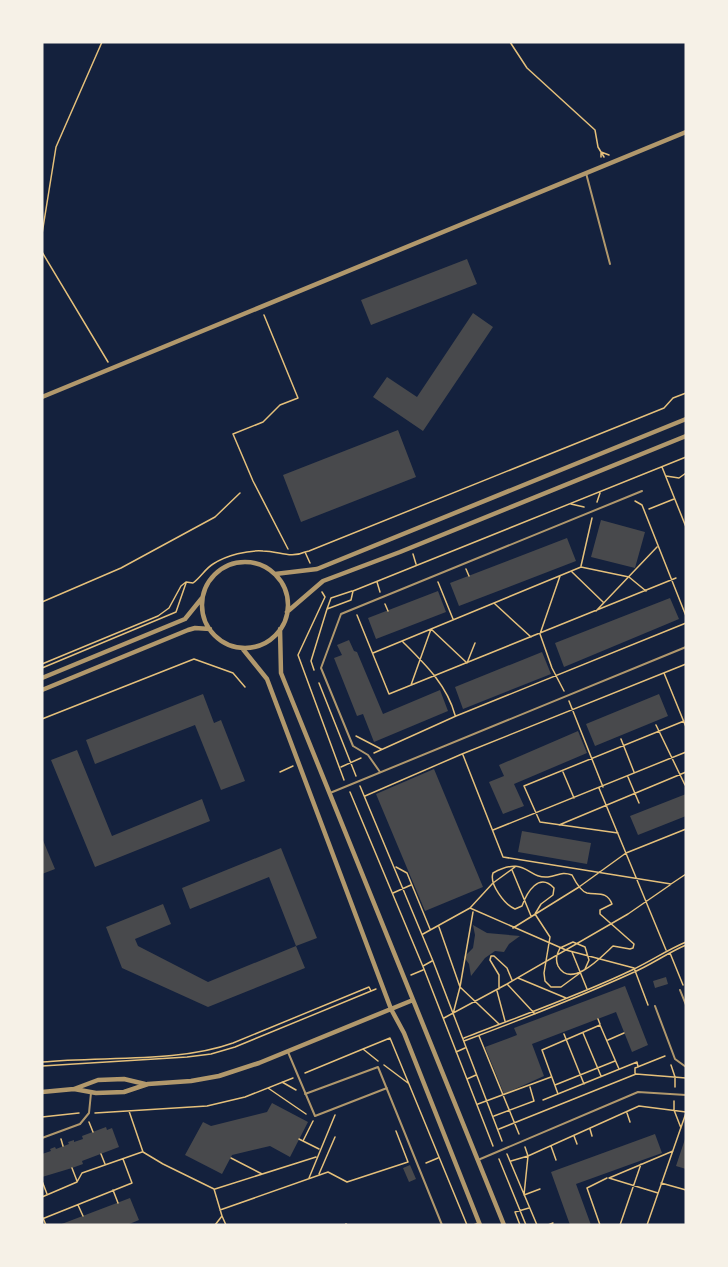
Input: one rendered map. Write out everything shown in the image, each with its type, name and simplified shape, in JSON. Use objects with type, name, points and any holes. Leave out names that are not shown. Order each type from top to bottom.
[{"type":"street","points":[[42,397],[686,132]]},
{"type":"street","points":[[275,574],[313,570],[686,419]]},
{"type":"street","points":[[287,612],[323,581],[411,548],[686,435]]},
{"type":"street","points":[[280,629],[264,644],[242,648],[228,644],[215,636],[202,612],[202,598],[206,585],[214,574],[225,566],[238,562],[252,562],[264,566],[275,574],[283,585],[288,598],[287,612],[280,629],[281,673],[504,1225]]},
{"type":"street","points":[[42,678],[185,619],[202,598]]},
{"type":"street","points":[[42,690],[188,630],[210,629]]},
{"type":"street","points":[[242,648],[267,679],[391,1009],[404,1033],[478,1224]]},
{"type":"street","points":[[74,1089],[91,1093],[124,1092],[148,1084],[191,1081],[219,1076],[288,1052],[413,1000]]},
{"type":"street","points":[[42,1092],[74,1089],[98,1080],[124,1079],[148,1084]]},
{"type":"lane","points":[[586,173],[610,264]]},
{"type":"lane","points":[[380,772],[368,755],[353,747],[321,668],[341,614],[642,491]]},
{"type":"lane","points":[[330,793],[686,647]]},
{"type":"lane","points":[[680,990],[686,1005]]},
{"type":"lane","points":[[655,1006],[675,1059],[686,1067]]},
{"type":"lane","points":[[288,1052],[315,1116],[387,1089]]},
{"type":"lane","points":[[305,1094],[378,1067],[442,1225]]},
{"type":"lane","points":[[478,1160],[638,1092],[686,1095]]},
{"type":"lane","points":[[42,1138],[80,1124],[89,1113],[91,1093]]},
{"type":"path","points":[[42,234],[57,147],[102,42]]},
{"type":"path","points":[[441,42],[450,42]]},
{"type":"path","points":[[510,42],[527,68],[596,130],[598,147],[608,163]]},
{"type":"path","points":[[42,252],[112,367]]},
{"type":"path","points":[[260,307],[298,398],[280,405],[263,422],[233,434],[253,481],[288,549]]},
{"type":"path","points":[[42,664],[169,609],[181,586],[186,582],[193,583],[211,565],[243,553],[263,551],[292,556],[305,552],[664,408],[673,398],[686,393]]},
{"type":"path","points":[[315,671],[311,661],[331,598],[417,566],[686,457]]},
{"type":"path","points":[[662,467],[686,527]]},
{"type":"path","points":[[666,476],[679,478],[686,473]]},
{"type":"path","points":[[581,567],[600,491]]},
{"type":"path","points":[[42,602],[121,568],[215,517],[240,493]]},
{"type":"path","points":[[649,509],[675,499]]},
{"type":"path","points":[[630,503],[636,501],[642,505],[686,616]]},
{"type":"path","points":[[570,504],[594,510]]},
{"type":"path","points":[[592,519],[597,517]]},
{"type":"path","points":[[596,611],[658,545]]},
{"type":"path","points":[[411,548],[417,566]]},
{"type":"path","points":[[305,552],[313,570]]},
{"type":"path","points":[[372,653],[581,567],[629,577],[646,591]]},
{"type":"path","points":[[571,571],[604,602]]},
{"type":"path","points":[[560,576],[540,634],[552,668],[573,710],[603,787]]},
{"type":"path","points":[[352,591],[351,600],[389,694],[676,578]]},
{"type":"path","points":[[437,580],[454,620]]},
{"type":"path","points":[[42,668],[176,612],[186,582]]},
{"type":"path","points":[[319,585],[325,597],[298,655],[347,786],[423,966],[525,1225]]},
{"type":"path","points":[[327,609],[351,600]]},
{"type":"path","points":[[494,603],[532,637]]},
{"type":"path","points":[[352,615],[356,613]]},
{"type":"path","points":[[340,767],[456,716],[686,623]]},
{"type":"path","points":[[411,686],[431,629]]},
{"type":"path","points":[[431,629],[467,663]]},
{"type":"path","points":[[402,641],[436,676],[456,716]]},
{"type":"path","points":[[467,663],[475,643]]},
{"type":"path","points":[[42,719],[194,659],[233,674],[245,687]]},
{"type":"path","points":[[365,797],[462,754],[686,664]]},
{"type":"path","points":[[664,673],[686,727]]},
{"type":"path","points":[[319,682],[404,888],[537,1225]]},
{"type":"path","points":[[618,833],[540,822],[524,786],[684,721]]},
{"type":"path","points":[[656,725],[686,785]]},
{"type":"path","points":[[355,740],[352,735],[382,749]]},
{"type":"path","points":[[621,739],[634,773]]},
{"type":"path","points":[[493,830],[686,752]]},
{"type":"path","points":[[462,754],[503,856],[671,884]]},
{"type":"path","points":[[280,772],[300,763]]},
{"type":"path","points":[[563,771],[574,798]]},
{"type":"path","points":[[559,825],[686,772]]},
{"type":"path","points":[[627,776],[639,803]]},
{"type":"path","points":[[599,788],[686,994]]},
{"type":"path","points":[[513,928],[579,887],[626,853],[686,828]]},
{"type":"path","points":[[395,866],[407,873],[431,930]]},
{"type":"path","points":[[422,934],[470,908],[493,883],[516,866]]},
{"type":"path","points":[[516,866],[539,876],[548,877],[564,872],[572,874],[579,887],[586,893],[605,894],[611,899],[612,904],[604,906],[600,910],[600,915],[634,944],[633,948],[613,946],[561,987],[551,987],[545,981],[544,973],[550,938],[535,914],[541,904],[553,895],[554,888],[549,883],[542,882],[532,886],[522,906],[515,909],[508,906],[493,883],[491,878],[493,873],[504,867],[516,866]]},
{"type":"path","points":[[512,869],[531,916]]},
{"type":"path","points":[[443,1018],[476,1002],[578,943],[686,874]]},
{"type":"path","points":[[392,894],[411,885]]},
{"type":"path","points":[[470,908],[560,948],[600,957],[635,970],[651,1014]]},
{"type":"path","points":[[453,1014],[474,911]]},
{"type":"path","points":[[438,926],[460,987],[502,1027]]},
{"type":"path","points":[[580,973],[565,973],[558,965],[557,955],[560,948],[568,942],[578,943],[585,947],[589,960],[585,969]]},
{"type":"path","points":[[534,1012],[570,1000],[686,944]]},
{"type":"path","points":[[572,951],[588,991]]},
{"type":"path","points":[[505,1024],[498,989],[500,978],[490,960],[491,956],[507,968],[513,981]]},
{"type":"path","points":[[423,966],[433,961]]},
{"type":"path","points":[[518,978],[570,1000]]},
{"type":"path","points":[[507,984],[534,1012]]},
{"type":"path","points":[[42,1062],[175,1054],[216,1048],[369,987],[371,991],[235,1047],[216,1052],[187,1057],[42,1066]]},
{"type":"path","points":[[463,1040],[588,991]]},
{"type":"path","points":[[598,1019],[619,1069]]},
{"type":"path","points":[[478,1034],[505,1024]]},
{"type":"path","points":[[558,1094],[542,1050],[600,1025]]},
{"type":"path","points":[[582,1033],[602,1077]]},
{"type":"path","points":[[607,1040],[624,1033]]},
{"type":"path","points":[[478,1034],[528,1156],[524,1195]]},
{"type":"path","points":[[564,1034],[584,1084]]},
{"type":"path","points":[[42,1118],[207,1106],[238,1099],[390,1038],[466,1225]]},
{"type":"path","points":[[456,1052],[466,1048]]},
{"type":"path","points":[[363,1049],[408,1083]]},
{"type":"path","points":[[636,1074],[635,1068],[667,1056]]},
{"type":"path","points":[[105,1058],[106,1062]]},
{"type":"path","points":[[554,1085],[615,1060]]},
{"type":"path","points":[[543,1100],[637,1062],[638,1067]]},
{"type":"path","points":[[671,1066],[675,1077],[674,1110],[681,1128]]},
{"type":"path","points":[[498,1129],[636,1074],[686,1078]]},
{"type":"path","points":[[467,1079],[477,1075]]},
{"type":"path","points":[[477,1104],[551,1077]]},
{"type":"path","points":[[493,1116],[534,1101],[529,1086]]},
{"type":"path","points":[[267,1088],[313,1118],[303,1142]]},
{"type":"path","points":[[511,1161],[528,1156],[639,1106],[686,1112],[647,1225]]},
{"type":"path","points":[[129,1111],[143,1152],[214,1189],[318,1156]]},
{"type":"path","points":[[309,1178],[336,1112]]},
{"type":"path","points":[[627,1112],[630,1122]]},
{"type":"path","points":[[87,1116],[93,1132]]},
{"type":"path","points":[[220,1210],[328,1172],[347,1182],[408,1162],[393,1123]]},
{"type":"path","points":[[590,1128],[592,1136]]},
{"type":"path","points":[[59,1132],[63,1146]]},
{"type":"path","points":[[574,1136],[577,1144]]},
{"type":"path","points":[[319,1175],[335,1137]]},
{"type":"path","points":[[298,1139],[321,1150]]},
{"type":"path","points":[[551,1145],[556,1160]]},
{"type":"path","points":[[600,1225],[587,1188],[673,1151]]},
{"type":"path","points":[[42,1197],[77,1182],[82,1173],[143,1152]]},
{"type":"path","points":[[101,1154],[105,1165]]},
{"type":"path","points":[[231,1158],[262,1174]]},
{"type":"path","points":[[418,1167],[439,1158]]},
{"type":"path","points":[[46,1225],[43,1218],[132,1183],[123,1159]]},
{"type":"path","points":[[620,1225],[642,1164]]},
{"type":"path","points":[[72,1168],[77,1182]]},
{"type":"path","points":[[609,1178],[658,1193]]},
{"type":"path","points":[[42,1181],[47,1195]]},
{"type":"path","points":[[661,1183],[686,1191]]},
{"type":"path","points":[[214,1189],[226,1225]]},
{"type":"path","points":[[524,1195],[540,1189]]},
{"type":"path","points":[[113,1190],[118,1203]]},
{"type":"path","points":[[78,1204],[83,1216]]},
{"type":"path","points":[[520,1225],[514,1212],[530,1207]]},
{"type":"path","points":[[215,1225],[222,1216]]},
{"type":"path","points":[[548,1225],[553,1223]]},
{"type":"building","points":[[467,259],[477,284],[371,325],[361,300]]},
{"type":"building","points":[[473,313],[493,327],[423,431],[373,397],[387,377],[417,397]]},
{"type":"building","points":[[398,430],[416,477],[301,522],[283,475]]},
{"type":"building","points":[[601,520],[645,532],[635,568],[591,557]]},
{"type":"building","points":[[567,538],[576,561],[459,606],[450,583]]},
{"type":"building","points":[[438,591],[446,612],[376,639],[368,618]]},
{"type":"building","points":[[670,598],[679,619],[564,667],[555,643]]},
{"type":"building","points":[[349,640],[354,651],[357,652],[383,714],[440,690],[448,711],[374,742],[363,714],[357,716],[334,658],[342,655],[337,645]]},
{"type":"building","points":[[542,652],[551,674],[463,709],[455,687]]},
{"type":"building","points":[[203,694],[214,723],[221,720],[245,781],[221,790],[195,725],[95,764],[86,740]]},
{"type":"building","points":[[659,694],[668,716],[595,746],[586,724]]},
{"type":"building","points":[[578,731],[587,753],[514,784],[524,806],[503,814],[489,782],[504,776],[499,765]]},
{"type":"building","points":[[77,750],[112,836],[202,799],[210,821],[95,867],[51,760]]},
{"type":"building","points":[[434,769],[483,887],[425,911],[376,794]]},
{"type":"building","points":[[686,794],[686,816],[638,835],[630,816]]},
{"type":"building","points":[[522,831],[591,843],[587,864],[518,852]]},
{"type":"building","points":[[42,838],[55,869],[42,874]]},
{"type":"building","points":[[281,848],[317,938],[296,946],[269,877],[190,909],[182,888]]},
{"type":"building","points":[[163,904],[171,924],[135,939],[138,946],[208,982],[296,946],[305,968],[208,1007],[122,968],[106,927]]},
{"type":"building","points":[[473,925],[487,933],[520,936],[509,944],[504,952],[495,951],[485,958],[471,976],[469,964],[464,957],[473,948],[475,935]]},
{"type":"building","points":[[666,977],[668,984],[655,988],[653,981]]},
{"type":"building","points":[[625,986],[648,1045],[632,1052],[616,1012],[532,1044],[544,1076],[504,1094],[485,1047],[517,1035],[514,1028]]},
{"type":"building","points":[[272,1103],[308,1122],[290,1157],[270,1146],[232,1155],[222,1174],[185,1155],[203,1122],[211,1126],[267,1112]]},
{"type":"building","points":[[106,1127],[107,1130],[112,1128],[119,1147],[82,1161],[83,1164],[42,1177],[42,1154],[55,1147],[56,1149],[69,1144],[68,1142],[83,1139],[82,1136]]},
{"type":"building","points":[[655,1134],[662,1153],[576,1184],[591,1225],[570,1225],[551,1172]]},
{"type":"building","points":[[686,1136],[686,1169],[676,1166]]},
{"type":"building","points":[[410,1165],[416,1179],[409,1182],[403,1168]]},
{"type":"building","points":[[130,1198],[139,1220],[127,1225],[59,1225]]}]
